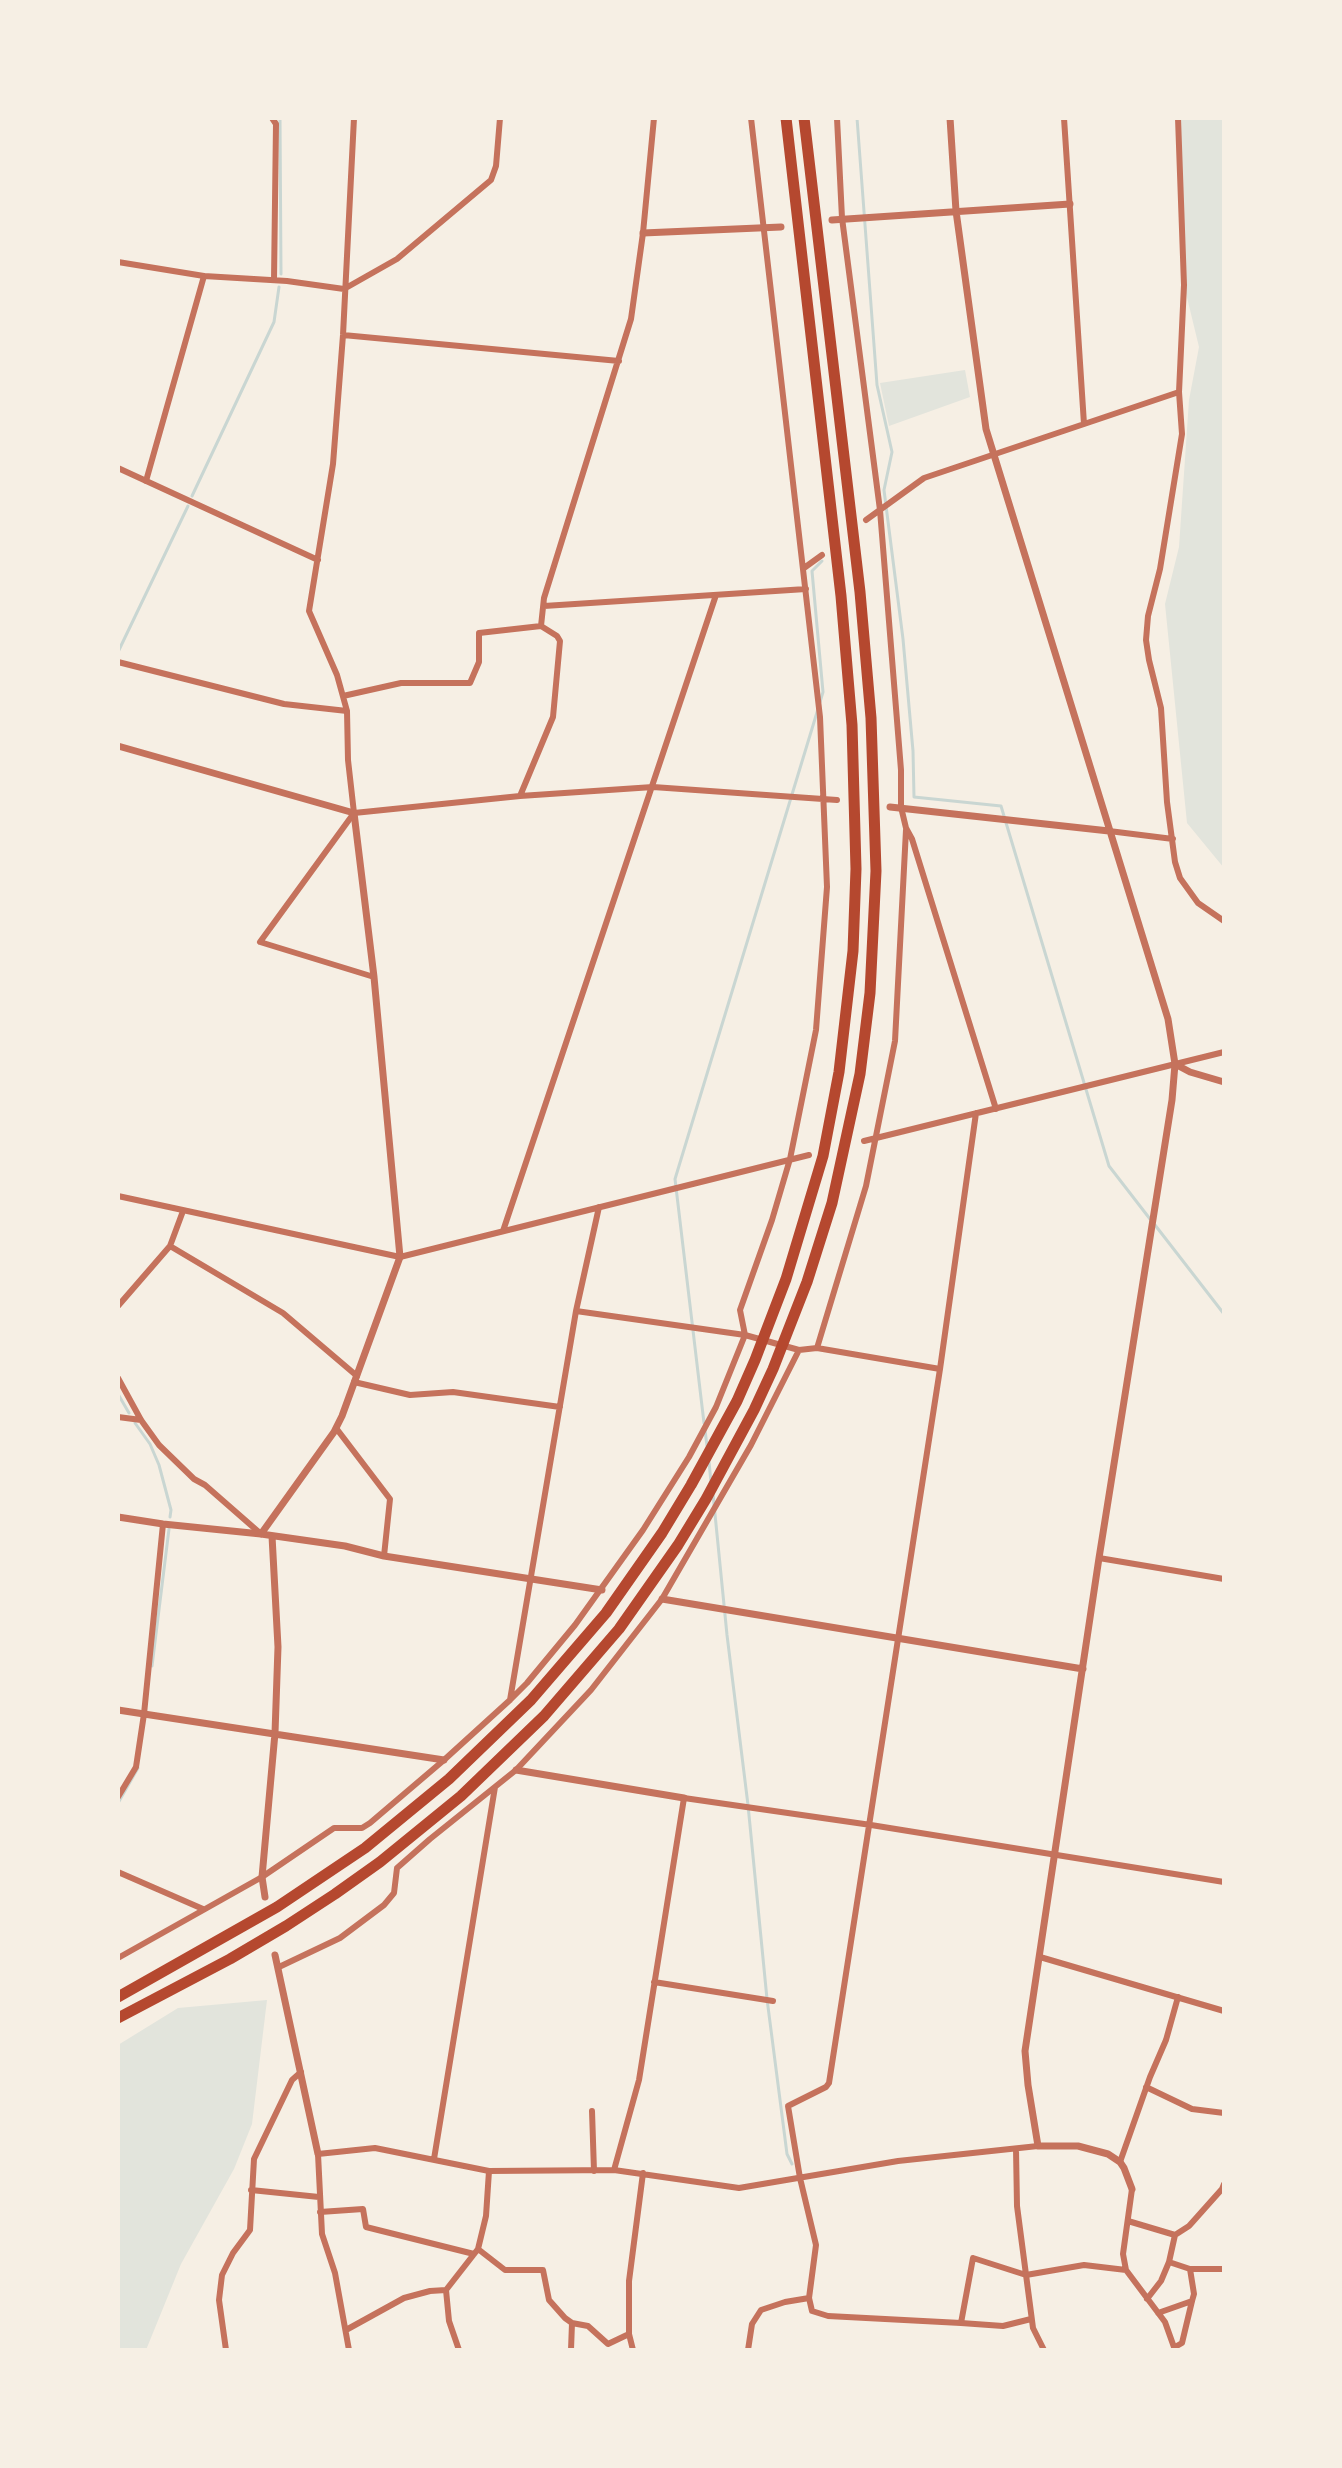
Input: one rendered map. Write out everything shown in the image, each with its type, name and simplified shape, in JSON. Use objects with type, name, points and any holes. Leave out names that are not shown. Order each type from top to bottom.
[{"type":"highway","points":[[118,1997],[277,1907],[365,1848],[490,1741],[559,1669],[606,1613],[662,1533],[737,1401],[772,1318],[808,1212],[831,1114],[849,991],[856,869],[852,725],[843,612],[786,118]]},
{"type":"highway","points":[[118,2018],[286,1926],[380,1862],[461,1796],[563,1695],[619,1629],[678,1545],[754,1410],[791,1325],[832,1203],[852,1115],[870,993],[876,871],[871,718],[860,592],[804,118]]},
{"type":"street","points":[[272,118],[276,124],[274,280]]},
{"type":"street","points":[[261,1534],[336,1428],[400,1257],[374,977],[348,760],[347,711],[337,675],[309,611],[333,464],[354,118]]},
{"type":"street","points":[[118,262],[204,276],[274,280],[344,289],[397,259],[491,180],[496,166],[500,118]]},
{"type":"street","points":[[541,626],[544,598],[619,361],[636,296],[654,118]]},
{"type":"street","points":[[118,1958],[262,1877],[334,1828],[362,1828],[370,1823],[510,1700],[550,1656],[602,1590],[689,1457],[716,1407],[745,1335],[740,1310],[790,1159],[816,1030],[827,887],[820,717],[751,118]]},
{"type":"street","points":[[837,118],[842,218],[880,510],[901,770],[901,807],[996,1109]]},
{"type":"street","points":[[950,118],[956,211],[986,429],[1168,1019],[1175,1064],[1172,1100],[1025,2051],[1038,2146]]},
{"type":"street","points":[[1064,118],[1084,424]]},
{"type":"street","points":[[1178,118],[1184,285],[1179,392],[1182,434],[1146,640],[1161,708],[1167,802],[1175,862],[1180,878],[1198,903],[1224,921]]},
{"type":"street","points":[[832,220],[1070,204]]},
{"type":"street","points":[[643,233],[781,227]]},
{"type":"street","points":[[146,481],[204,276]]},
{"type":"street","points":[[343,335],[619,361]]},
{"type":"street","points":[[866,520],[924,478],[1179,392]]},
{"type":"street","points":[[118,468],[318,560]]},
{"type":"street","points":[[804,568],[822,555]]},
{"type":"street","points":[[544,606],[806,589]]},
{"type":"street","points":[[503,1231],[716,595]]},
{"type":"street","points":[[343,696],[401,683],[470,683],[479,662],[479,633],[541,626],[560,641],[553,717],[520,796]]},
{"type":"street","points":[[118,662],[284,704],[347,711]]},
{"type":"street","points":[[118,746],[354,813],[520,796],[653,787],[837,800]]},
{"type":"street","points":[[890,807],[1173,839]]},
{"type":"street","points":[[354,813],[260,942],[374,977]]},
{"type":"street","points":[[817,1348],[866,1186],[895,1041],[906,828]]},
{"type":"street","points":[[864,1141],[1224,1052]]},
{"type":"street","points":[[1175,1064],[1224,1082]]},
{"type":"street","points":[[976,1113],[871,1825],[829,2083],[788,2106],[800,2178],[816,2245],[809,2298],[812,2311],[828,2316],[1003,2326],[1031,2319]]},
{"type":"street","points":[[118,1196],[400,1257],[809,1155]]},
{"type":"street","points":[[510,1700],[576,1311],[599,1207]]},
{"type":"street","points":[[118,1306],[170,1246],[183,1211]]},
{"type":"street","points":[[170,1246],[283,1313],[356,1379],[410,1395],[453,1392],[560,1407]]},
{"type":"street","points":[[576,1311],[745,1335],[799,1350],[817,1348],[940,1369]]},
{"type":"street","points":[[279,1967],[340,1938],[384,1905],[394,1893],[397,1868],[516,1770],[591,1690],[662,1599],[751,1445],[799,1350]]},
{"type":"street","points":[[118,1378],[159,1445],[194,1479],[261,1534]]},
{"type":"street","points":[[118,1417],[141,1420]]},
{"type":"street","points":[[336,1428],[390,1499],[384,1556]]},
{"type":"street","points":[[118,1517],[345,1546],[384,1556],[602,1590]]},
{"type":"street","points":[[118,1797],[136,1767],[163,1524]]},
{"type":"street","points":[[265,1897],[262,1877],[275,1733],[278,1647],[272,1536]]},
{"type":"street","points":[[1099,1558],[1224,1579]]},
{"type":"street","points":[[662,1599],[1083,1669]]},
{"type":"street","points":[[118,1710],[444,1760]]},
{"type":"street","points":[[516,1770],[1224,1882]]},
{"type":"street","points":[[434,2159],[495,1787]]},
{"type":"street","points":[[614,2170],[639,2080],[684,1798]]},
{"type":"street","points":[[118,1872],[203,1909]]},
{"type":"street","points":[[275,1955],[318,2154],[322,2234],[335,2273],[349,2350]]},
{"type":"street","points":[[1040,1957],[1223,2010],[1224,1999]]},
{"type":"street","points":[[654,1982],[773,2001]]},
{"type":"street","points":[[1120,2162],[1166,2040],[1178,1997]]},
{"type":"street","points":[[226,2350],[219,2300],[222,2275],[250,2230],[254,2159],[292,2080],[301,2072]]},
{"type":"street","points":[[1146,2087],[1192,2109],[1224,2113]]},
{"type":"street","points":[[592,2111],[594,2171]]},
{"type":"street","points":[[318,2154],[375,2148],[489,2171],[614,2170],[739,2188],[898,2161],[1038,2146],[1078,2146],[1108,2154],[1120,2162],[1129,2178],[1132,2189],[1123,2254],[1126,2270],[1165,2322],[1175,2348],[1182,2343],[1194,2294],[1190,2269]]},
{"type":"street","points":[[1016,2149],[1017,2206],[1031,2319],[1044,2350]]},
{"type":"street","points":[[459,2350],[449,2321],[446,2290],[476,2252],[486,2216],[489,2171]]},
{"type":"street","points":[[633,2350],[629,2334],[629,2281],[643,2173]]},
{"type":"street","points":[[1147,2299],[1161,2281],[1175,2235],[1189,2226],[1224,2184]]},
{"type":"street","points":[[251,2190],[319,2197]]},
{"type":"street","points":[[320,2212],[363,2209],[366,2227],[476,2252],[505,2270],[543,2270],[549,2300],[572,2323],[588,2326],[608,2344],[629,2334]]},
{"type":"street","points":[[1128,2221],[1175,2235]]},
{"type":"street","points":[[961,2323],[973,2258],[1026,2275],[1084,2265],[1126,2270]]},
{"type":"street","points":[[1169,2262],[1190,2269],[1224,2269]]},
{"type":"street","points":[[346,2330],[404,2298],[446,2290]]},
{"type":"street","points":[[748,2350],[752,2324],[761,2310],[809,2298]]},
{"type":"street","points":[[1158,2313],[1192,2301]]},
{"type":"street","points":[[571,2350],[572,2323]]},
{"type":"shaded area","points":[[1176,118],[1224,118],[1224,868],[1187,823],[1165,604],[1179,547],[1189,400],[1199,347],[1184,285]]},
{"type":"shaded area","points":[[965,370],[970,397],[889,426],[880,383]]},
{"type":"shaded area","points":[[267,2000],[252,2124],[234,2169],[181,2264],[146,2350],[118,2350],[118,2045],[178,2008]]},
{"type":"waterway","points":[[280,118],[281,274]]},
{"type":"waterway","points":[[857,118],[877,385],[892,452],[884,490],[903,639],[914,797],[1001,806],[1109,1166],[1150,1219]]},
{"type":"waterway","points":[[192,496],[274,322],[279,287]]},
{"type":"waterway","points":[[118,652],[188,506]]},
{"type":"waterway","points":[[820,702],[823,692],[812,571],[822,561]]},
{"type":"waterway","points":[[704,1423],[675,1179],[818,709]]},
{"type":"waterway","points":[[1155,1225],[1224,1314]]},
{"type":"waterway","points":[[118,1394],[129,1413]]},
{"type":"waterway","points":[[135,1423],[150,1444],[159,1465],[171,1510],[170,1517]]},
{"type":"waterway","points":[[705,1430],[707,1446]]},
{"type":"waterway","points":[[709,1462],[711,1482]]},
{"type":"waterway","points":[[713,1494],[767,1999],[787,2154],[792,2164]]},
{"type":"waterway","points":[[152,1666],[169,1529]]},
{"type":"waterway","points":[[118,1803],[138,1768]]}]
